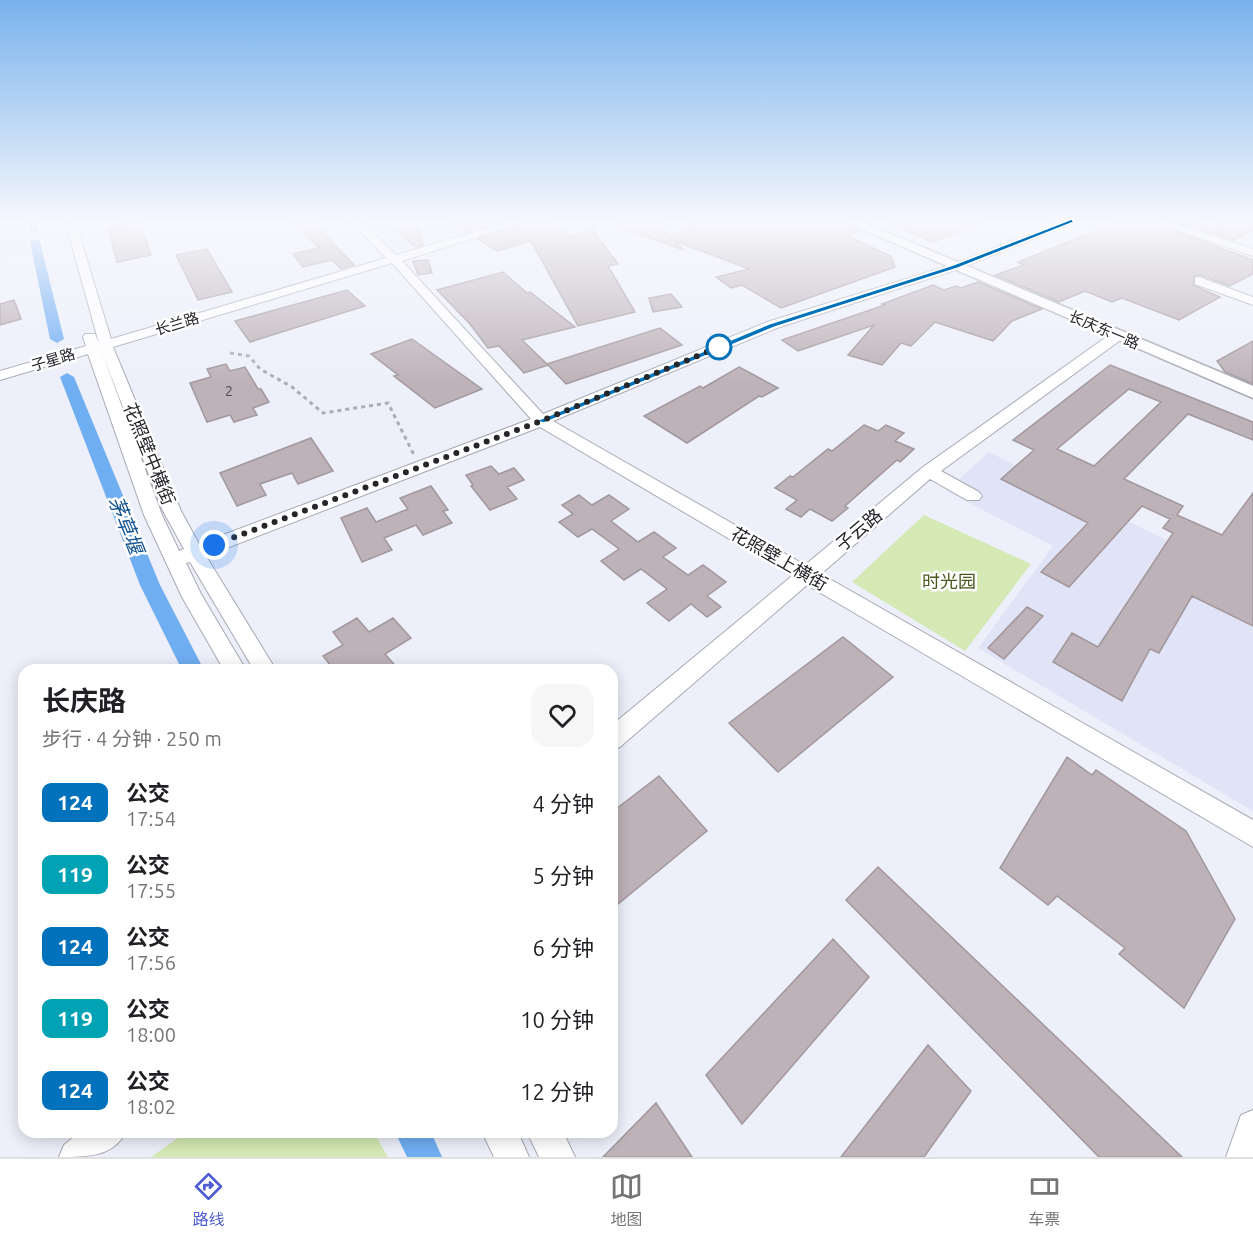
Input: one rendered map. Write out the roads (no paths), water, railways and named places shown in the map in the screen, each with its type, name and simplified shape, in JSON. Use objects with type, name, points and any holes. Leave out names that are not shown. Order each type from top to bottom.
[{"type":"main road","name":"长庆东一路","points":[[974,275],[1253,393]]},
{"type":"street","name":"花照壁中横街","points":[[77,275],[153,516],[192,597],[231,664]]},
{"type":"street","name":"花照壁中横街","points":[[83,275],[100,346],[172,511],[193,553],[261,664]]},
{"type":"street","name":"长兰路","points":[[100,346],[340,275]]},
{"type":"street","name":"花照壁上横街","points":[[409,275],[541,421],[1253,834]]},
{"type":"street","points":[[175,560],[541,421],[772,325],[930,275]]},
{"type":"street","points":[[1199,281],[1253,301]]},
{"type":"street","name":"子云路","points":[[618,735],[929,471],[1117,336]]},
{"type":"street","name":"子星路","points":[[0,376],[100,346]]},
{"type":"street","points":[[929,471],[973,496]]},
{"type":"street","points":[[1243,1157],[1253,1127]]},
{"type":"street","points":[[76,1157],[101,1138]]},
{"type":"street","points":[[502,1138],[512,1157]]},
{"type":"street","points":[[547,1138],[558,1157]]},
{"type":"waterway","name":"茅草堰","points":[[42,275],[57,339]]},
{"type":"waterway","name":"茅草堰","points":[[67,377],[150,585],[190,664]]},
{"type":"waterway","name":"茅草堰","points":[[415,1138],[425,1157]]},
{"type":"park label","name":"时光园","points":[[949,582]]}]
